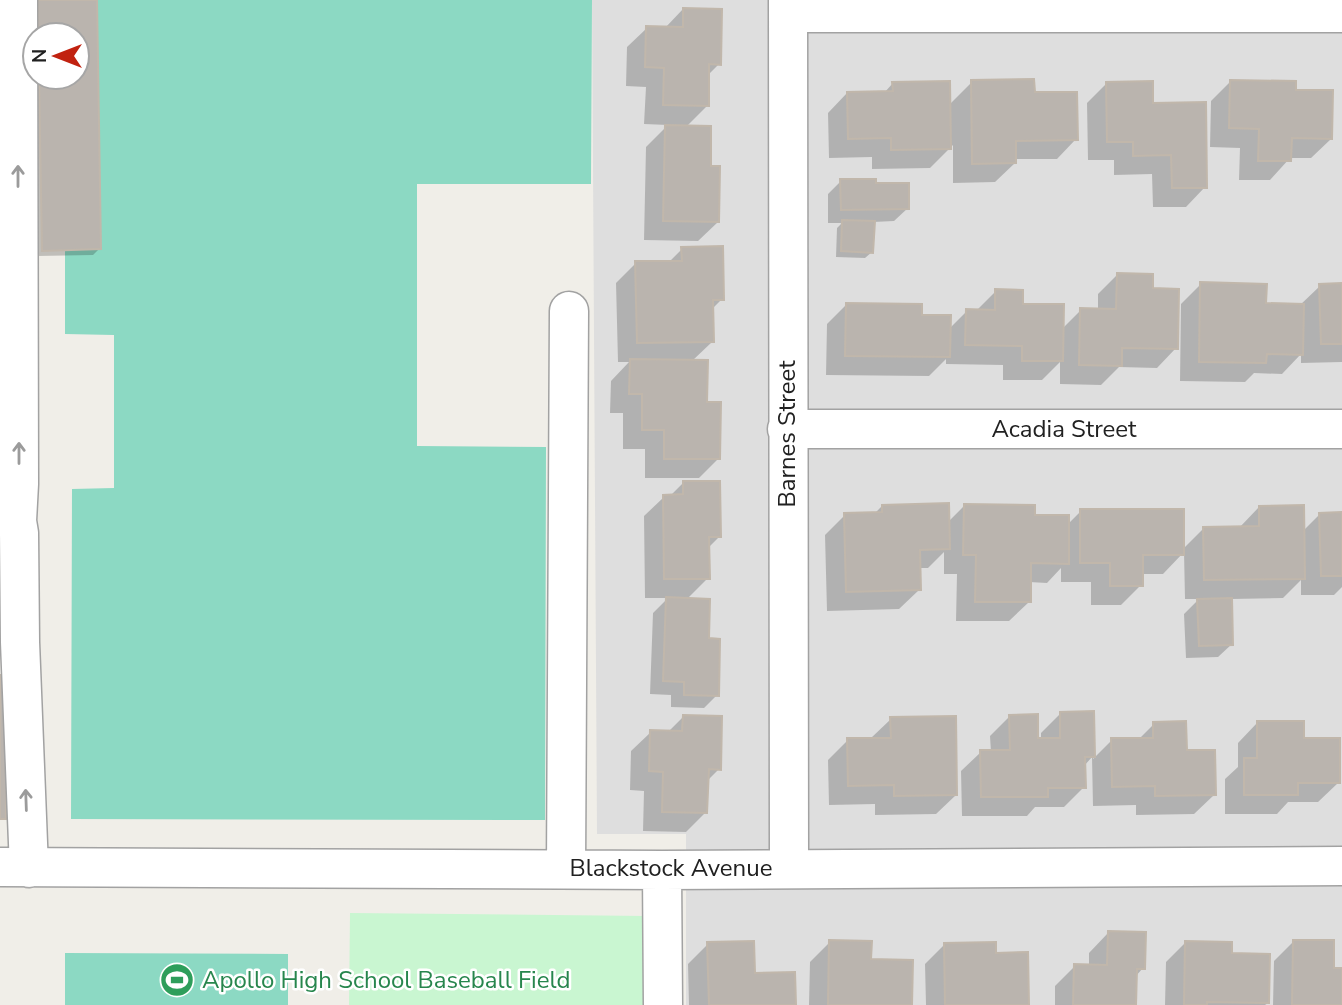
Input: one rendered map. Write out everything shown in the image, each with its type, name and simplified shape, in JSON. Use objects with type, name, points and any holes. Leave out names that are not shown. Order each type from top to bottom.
[{"type":"street","points":[[14,867],[20,642],[8,517],[19,484],[9,215],[18,0]]},
{"type":"street","points":[[788,7],[1342,13]]},
{"type":"street","name":"Barnes Street","points":[[788,7],[789,868]]},
{"type":"street","points":[[566,869],[569,311]]},
{"type":"street","name":"Acadia Street","points":[[787,429],[1342,429]]},
{"type":"street","name":"Blackstock Avenue","points":[[14,867],[662,870],[1342,866]]},
{"type":"street","points":[[662,870],[663,1005]]},
{"type":"shaded area","points":[[592,0],[1342,0],[1342,1005],[686,1005],[686,834],[597,834]]},
{"type":"green space","points":[[65,0],[592,0],[591,184],[417,184],[417,446],[546,447],[545,820],[71,819],[72,489],[114,488],[114,335],[65,334],[65,91],[91,91],[91,21],[72,21]]},
{"type":"green space","points":[[350,913],[647,916],[646,1005],[349,1005]]},
{"type":"green space","name":"Apollo High School Baseball Field","points":[[65,953],[288,954],[288,1005],[65,1005]]},
{"type":"building","points":[[38,0],[97,0],[101,249],[42,251],[39,91],[91,91],[91,21],[38,21]]},
{"type":"building","points":[[683,8],[722,9],[721,65],[709,64],[709,106],[663,105],[664,68],[645,67],[646,26],[683,27]]},
{"type":"building","points":[[1034,79],[1035,92],[1077,92],[1078,140],[1016,141],[1016,163],[972,164],[971,80]]},
{"type":"building","points":[[1230,80],[1296,81],[1296,90],[1333,90],[1332,139],[1292,138],[1291,161],[1258,161],[1259,129],[1229,128]]},
{"type":"building","points":[[950,81],[951,149],[891,150],[891,138],[848,139],[847,92],[893,91],[892,82]]},
{"type":"building","points":[[1153,81],[1153,103],[1206,102],[1207,188],[1172,188],[1171,155],[1133,156],[1133,142],[1107,142],[1106,82]]},
{"type":"building","points":[[665,125],[711,126],[711,166],[720,166],[719,222],[663,221]]},
{"type":"building","points":[[840,179],[909,183],[909,209],[841,210]]},
{"type":"building","points":[[842,220],[875,221],[873,253],[841,251]]},
{"type":"building","points":[[723,246],[724,300],[713,300],[714,342],[637,343],[635,261],[682,261],[681,247]]},
{"type":"building","points":[[1117,273],[1153,274],[1153,288],[1179,289],[1178,349],[1122,348],[1122,366],[1079,365],[1080,308],[1116,309]]},
{"type":"building","points":[[1200,282],[1267,284],[1266,303],[1304,304],[1303,355],[1267,354],[1266,363],[1199,362]]},
{"type":"building","points":[[1342,283],[1342,344],[1321,344],[1319,284]]},
{"type":"building","points":[[995,289],[1023,290],[1023,304],[1064,304],[1063,361],[1022,361],[1022,346],[965,345],[966,309],[995,310]]},
{"type":"building","points":[[846,303],[922,304],[922,315],[951,315],[950,357],[845,356]]},
{"type":"building","points":[[630,359],[708,360],[707,402],[721,402],[720,459],[664,459],[664,430],[642,430],[642,394],[629,394]]},
{"type":"building","points":[[683,481],[720,481],[721,537],[709,537],[710,579],[664,579],[663,495],[683,494]]},
{"type":"building","points":[[949,503],[950,549],[920,550],[921,590],[846,592],[844,513],[882,512],[882,505]]},
{"type":"building","points":[[964,504],[1035,505],[1035,515],[1069,515],[1069,564],[1031,563],[1031,602],[975,602],[976,555],[963,555]]},
{"type":"building","points":[[1304,505],[1305,579],[1204,580],[1203,527],[1259,526],[1259,506]]},
{"type":"building","points":[[1080,509],[1184,509],[1184,555],[1143,555],[1143,586],[1110,586],[1110,563],[1080,563]]},
{"type":"building","points":[[1342,512],[1342,576],[1321,576],[1319,513]]},
{"type":"building","points":[[666,597],[710,599],[709,638],[720,639],[719,696],[684,695],[684,682],[663,681]]},
{"type":"building","points":[[1232,598],[1233,645],[1199,646],[1197,599]]},
{"type":"building","points":[[0,675],[8,675],[6,819],[0,819]]},
{"type":"building","points":[[1094,711],[1095,757],[1085,757],[1086,788],[1048,788],[1048,797],[981,797],[980,750],[1010,750],[1009,715],[1038,714],[1038,738],[1060,738],[1060,712]]},
{"type":"building","points":[[683,715],[722,716],[721,770],[709,769],[707,813],[662,812],[663,772],[649,771],[650,730],[682,731]]},
{"type":"building","points":[[956,716],[957,795],[894,796],[894,785],[848,786],[847,738],[891,738],[890,717]]},
{"type":"building","points":[[1186,721],[1187,750],[1215,750],[1216,795],[1155,796],[1155,786],[1112,787],[1111,738],[1153,738],[1153,722]]},
{"type":"building","points":[[1257,721],[1304,721],[1304,738],[1340,738],[1340,783],[1298,783],[1298,795],[1244,795],[1244,758],[1257,758]]},
{"type":"building","points":[[1108,931],[1146,932],[1145,969],[1137,969],[1136,1005],[1073,1005],[1074,964],[1107,965]]},
{"type":"building","points":[[829,940],[872,941],[871,959],[913,960],[912,1005],[828,1005]]},
{"type":"building","points":[[1293,940],[1334,940],[1334,968],[1342,968],[1342,1005],[1292,1005]]},
{"type":"building","points":[[754,941],[755,973],[795,972],[796,1005],[709,1005],[707,942]]},
{"type":"building","points":[[1185,941],[1232,942],[1232,953],[1270,954],[1269,1003],[1207,1002],[1207,1005],[1184,1005]]},
{"type":"building","points":[[996,942],[996,953],[1028,952],[1029,1005],[945,1005],[944,943]]},
{"type":"place","name":"Apollo High School Baseball Field","points":[[177,980]]}]
